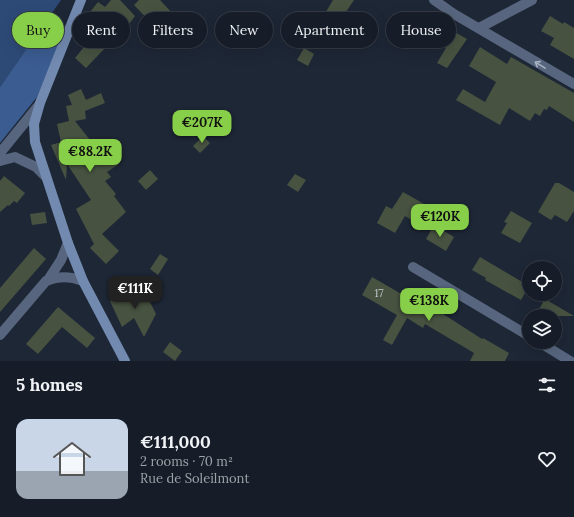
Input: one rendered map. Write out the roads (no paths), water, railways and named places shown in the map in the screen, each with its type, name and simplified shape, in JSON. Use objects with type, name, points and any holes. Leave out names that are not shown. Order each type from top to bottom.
[{"type":"street","points":[[81,0],[40,103],[34,124],[35,142],[68,243],[83,281],[125,361]]},
{"type":"street","points":[[434,0],[574,84]]},
{"type":"street","points":[[479,28],[532,0]]},
{"type":"street","points":[[0,152],[40,103]]},
{"type":"street","points":[[0,161],[15,157],[36,167],[46,177]]},
{"type":"street","points":[[0,335],[48,280],[61,260],[68,243]]},
{"type":"street","points":[[413,267],[522,332]]},
{"type":"street","points":[[48,280],[56,277],[71,276],[83,281]]},
{"type":"street","points":[[550,349],[570,361]]}]
